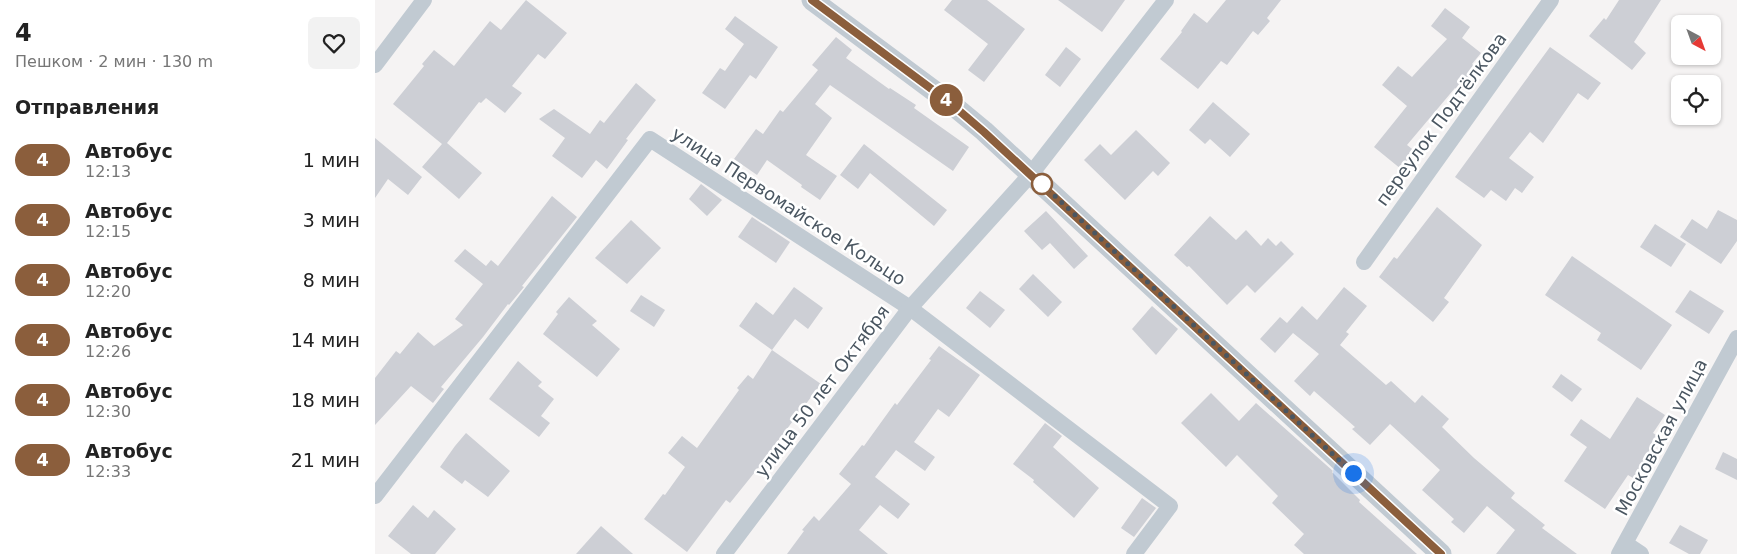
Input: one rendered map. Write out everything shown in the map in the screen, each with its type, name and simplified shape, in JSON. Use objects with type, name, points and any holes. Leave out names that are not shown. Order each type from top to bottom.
[{"type":"street","points":[[375,65],[424,0]]},
{"type":"street","points":[[812,0],[949,102],[1031,174],[1441,554]]},
{"type":"street","name":"улица 50 лет Октября","points":[[724,554],[909,308],[1031,174],[1166,0]]},
{"type":"street","name":"переулок Подтёлкова","points":[[1364,262],[1551,0]]},
{"type":"street","name":"улица Первомайское Кольцо","points":[[375,496],[650,139],[909,308],[1170,506],[1134,554]]},
{"type":"street","name":"Московская улица","points":[[1622,549],[1737,338]]},
{"type":"street","points":[[1622,549],[1641,554]]},
{"type":"building","points":[[526,0],[567,33],[545,59],[538,54],[512,86],[522,93],[505,113],[486,98],[481,103],[479,102],[447,143],[482,173],[459,199],[422,167],[442,144],[393,104],[424,66],[422,64],[434,50],[454,66],[490,21],[501,30]]},
{"type":"building","points":[[952,0],[987,0],[1025,29],[984,82],[968,70],[988,44],[944,10]]},
{"type":"building","points":[[1058,0],[1125,0],[1102,32]]},
{"type":"building","points":[[1226,0],[1281,0],[1267,18],[1270,21],[1258,35],[1253,31],[1227,65],[1221,61],[1198,89],[1160,59],[1182,32],[1194,13],[1207,23]]},
{"type":"building","points":[[1619,0],[1661,0],[1634,42],[1646,53],[1632,70],[1589,36],[1604,18],[1606,20]]},
{"type":"building","points":[[1445,8],[1470,27],[1462,38],[1481,53],[1472,64],[1480,71],[1461,93],[1455,88],[1407,145],[1416,152],[1401,169],[1374,147],[1407,106],[1382,85],[1398,66],[1412,77],[1447,39],[1431,26]]},
{"type":"building","points":[[735,16],[778,47],[756,79],[750,75],[725,109],[702,93],[720,68],[725,71],[744,44],[725,29]]},
{"type":"building","points":[[836,37],[852,50],[846,58],[889,89],[916,105],[914,108],[969,147],[953,171],[830,85],[815,104],[832,118],[806,155],[837,176],[820,200],[767,160],[757,175],[734,159],[756,129],[763,134],[780,110],[783,112],[818,70],[812,65]]},
{"type":"building","points":[[1066,47],[1081,59],[1060,87],[1045,75]]},
{"type":"building","points":[[1550,47],[1601,83],[1588,100],[1578,93],[1543,143],[1530,132],[1509,158],[1534,177],[1522,193],[1515,188],[1506,201],[1491,190],[1484,198],[1455,177]]},
{"type":"building","points":[[636,83],[656,100],[626,139],[628,140],[607,169],[596,160],[582,178],[552,156],[565,138],[539,119],[554,109],[590,134],[600,120],[604,123]]},
{"type":"building","points":[[1213,102],[1250,134],[1230,157],[1210,139],[1205,144],[1189,130]]},
{"type":"building","points":[[1136,130],[1170,163],[1158,176],[1153,171],[1125,200],[1084,160],[1100,144],[1111,155]]},
{"type":"building","points":[[375,138],[422,177],[408,195],[388,179],[375,198]]},
{"type":"building","points":[[864,144],[947,210],[934,226],[870,173],[858,189],[840,175]]},
{"type":"building","points":[[701,184],[722,200],[707,216],[689,199]]},
{"type":"building","points":[[552,196],[577,217],[522,286],[524,287],[441,387],[444,389],[433,403],[411,386],[375,425],[375,378],[396,351],[400,354],[418,332],[434,346],[463,325],[455,319],[483,284],[454,261],[465,249],[486,266],[491,260],[498,266]]},
{"type":"building","points":[[1437,207],[1482,245],[1444,298],[1449,302],[1433,322],[1379,277],[1394,257],[1397,259]]},
{"type":"building","points":[[1718,210],[1737,220],[1737,241],[1721,264],[1680,237],[1692,219],[1707,229]]},
{"type":"building","points":[[1046,211],[1088,256],[1074,269],[1050,243],[1042,250],[1024,231]]},
{"type":"building","points":[[1210,216],[1236,240],[1246,230],[1261,246],[1268,238],[1276,246],[1281,241],[1294,254],[1255,293],[1247,285],[1227,305],[1189,266],[1187,267],[1174,255]]},
{"type":"building","points":[[752,217],[790,242],[776,263],[738,237]]},
{"type":"building","points":[[631,220],[661,248],[627,284],[595,258]]},
{"type":"building","points":[[1655,224],[1686,244],[1671,267],[1640,247]]},
{"type":"building","points":[[1572,256],[1672,325],[1641,370],[1597,340],[1601,333],[1545,295]]},
{"type":"building","points":[[1033,274],[1062,302],[1048,317],[1019,289]]},
{"type":"building","points":[[794,287],[823,308],[808,329],[795,319],[772,350],[739,326],[756,302],[773,315]]},
{"type":"building","points":[[1344,287],[1367,306],[1346,332],[1349,334],[1340,345],[1386,385],[1391,381],[1415,403],[1422,395],[1449,419],[1442,427],[1474,458],[1515,493],[1511,498],[1545,525],[1542,528],[1577,554],[1496,554],[1515,530],[1487,506],[1464,533],[1451,522],[1454,519],[1422,490],[1440,470],[1390,424],[1370,445],[1352,429],[1355,427],[1314,391],[1310,396],[1294,381],[1319,354],[1293,333],[1275,353],[1260,339],[1280,317],[1287,323],[1302,306],[1317,320]]},
{"type":"building","points":[[1690,290],[1724,311],[1709,334],[1675,312]]},
{"type":"building","points":[[980,291],[1005,310],[990,328],[966,308]]},
{"type":"building","points":[[641,295],[665,310],[654,327],[630,311]]},
{"type":"building","points":[[569,297],[597,321],[592,325],[620,349],[597,377],[543,334],[558,314],[556,312]]},
{"type":"building","points":[[1152,306],[1178,329],[1156,355],[1132,329]]},
{"type":"building","points":[[939,346],[980,375],[949,417],[938,409],[914,442],[935,457],[925,471],[896,450],[875,477],[910,504],[898,519],[880,505],[859,530],[888,554],[787,554],[804,531],[802,530],[814,516],[819,521],[851,484],[839,474],[862,445],[864,446],[895,403],[897,405],[931,360],[929,359]]},
{"type":"building","points":[[772,350],[821,384],[777,442],[779,443],[761,468],[759,467],[730,503],[726,500],[687,552],[644,519],[663,494],[665,495],[685,467],[668,453],[682,436],[697,448],[739,390],[737,388],[748,375],[753,379]]},
{"type":"building","points":[[518,361],[542,382],[538,386],[554,399],[541,416],[550,423],[539,437],[489,399]]},
{"type":"building","points":[[1561,374],[1582,389],[1572,402],[1552,387]]},
{"type":"building","points":[[1211,393],[1239,421],[1256,403],[1333,471],[1360,500],[1359,502],[1417,554],[1304,554],[1294,545],[1304,534],[1272,503],[1278,496],[1237,455],[1226,467],[1181,423]]},
{"type":"building","points":[[1637,397],[1665,415],[1653,433],[1661,438],[1633,478],[1628,475],[1605,509],[1564,481],[1587,447],[1570,435],[1581,419],[1610,439]]},
{"type":"building","points":[[1045,423],[1062,436],[1053,447],[1099,488],[1074,518],[1033,482],[1034,480],[1013,464]]},
{"type":"building","points":[[466,433],[510,471],[488,497],[465,480],[462,484],[440,467]]},
{"type":"building","points":[[1723,452],[1737,459],[1737,480],[1715,469]]},
{"type":"building","points":[[1142,498],[1156,508],[1134,537],[1121,528]]},
{"type":"building","points":[[413,505],[428,518],[434,510],[456,529],[435,554],[411,554],[388,536]]},
{"type":"building","points":[[1680,525],[1708,540],[1700,554],[1689,554],[1669,543]]},
{"type":"building","points":[[601,526],[633,554],[576,554]]},
{"type":"bus line","name":"4","points":[[812,0],[949,102],[984,132],[1441,554]]},
{"type":"route","points":[[1042,184],[1353,473]]}]
